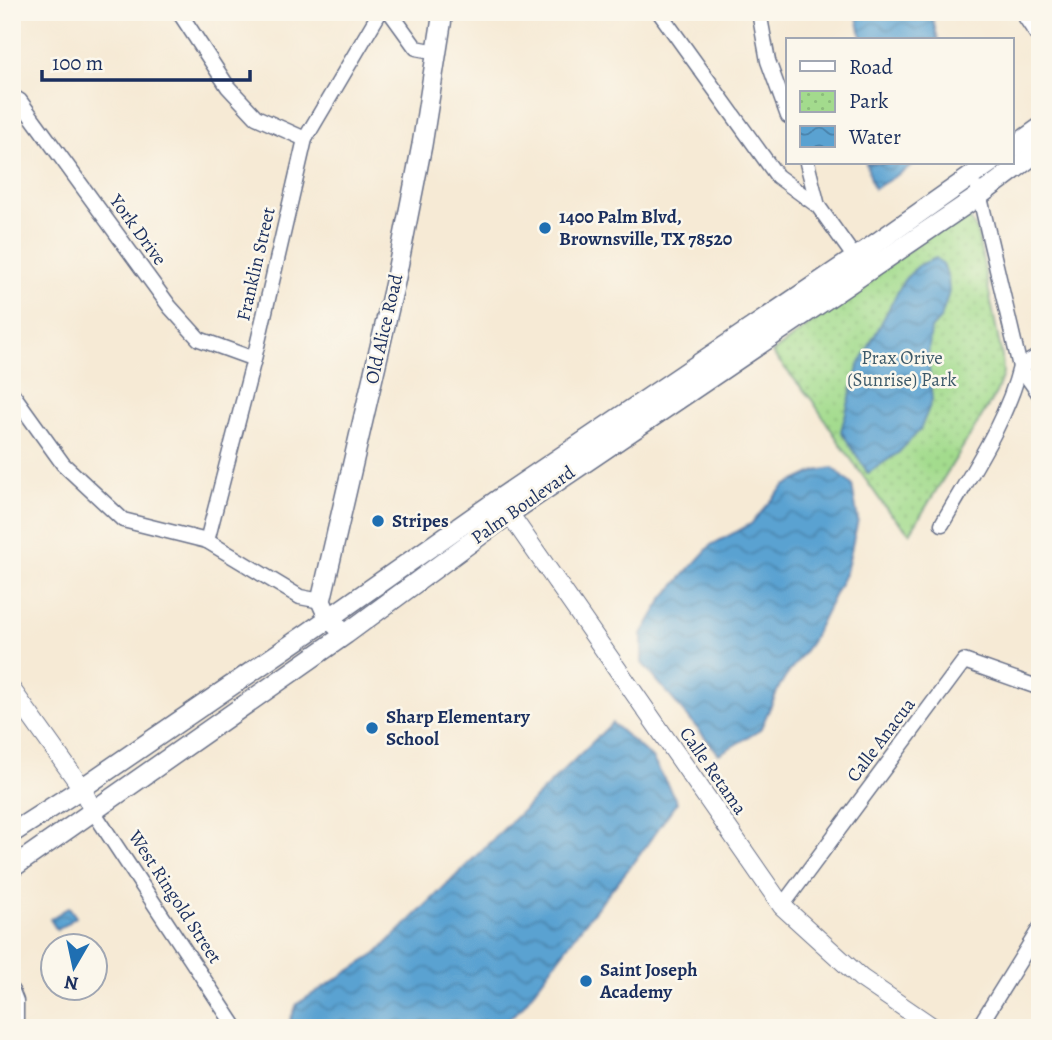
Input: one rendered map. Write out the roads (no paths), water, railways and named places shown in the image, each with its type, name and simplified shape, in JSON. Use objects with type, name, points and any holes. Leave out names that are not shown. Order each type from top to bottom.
[{"type":"main road","name":"Old Alice Road","points":[[321,601],[395,282],[422,145],[443,12]]},
{"type":"main road","points":[[1014,147],[1040,128]]},
{"type":"main road","name":"Palm Boulevard","points":[[12,833],[329,619],[980,195],[1040,150]]},
{"type":"main road","name":"Palm Boulevard","points":[[12,868],[346,634],[504,506],[982,168]]},
{"type":"main road","points":[[321,601],[329,619],[346,634]]},
{"type":"street","points":[[179,12],[228,87],[256,117],[305,139]]},
{"type":"street","name":"Franklin Street","points":[[207,541],[254,359],[305,139],[380,12]]},
{"type":"street","points":[[390,12],[416,48],[437,52]]},
{"type":"street","points":[[660,12],[778,176],[818,206],[855,258]]},
{"type":"street","points":[[759,12],[768,61],[786,110]]},
{"type":"street","points":[[1022,12],[1040,39]]},
{"type":"street","name":"York Drive","points":[[12,96],[20,101],[170,307],[199,339],[254,359]]},
{"type":"street","points":[[807,164],[818,206]]},
{"type":"street","points":[[982,168],[980,195],[1020,368],[1040,395]]},
{"type":"street","points":[[942,524],[1005,412],[1020,368],[1040,355]]},
{"type":"street","points":[[12,393],[62,464],[123,520],[207,541],[300,597],[321,601]]},
{"type":"street","name":"Calle Retama","points":[[504,506],[782,906],[861,978],[934,1028]]},
{"type":"street","name":"Calle Anacua","points":[[782,906],[964,661],[1040,688]]},
{"type":"street","name":"West Ringold Street","points":[[12,690],[82,788],[93,811],[236,1028]]},
{"type":"street","points":[[978,1028],[1040,928]]},
{"type":"street","points":[[12,991],[16,1001],[16,1028]]},
{"type":"water","points":[[856,12],[931,12],[938,38],[862,38]]},
{"type":"water","points":[[866,164],[915,164],[874,189]]},
{"type":"water","points":[[936,258],[944,266],[949,292],[941,318],[931,329],[928,356],[932,400],[920,430],[898,453],[868,473],[841,431],[858,367],[904,280],[919,265]]},
{"type":"water","points":[[833,468],[852,485],[858,520],[846,572],[811,642],[780,685],[760,730],[719,754],[642,663],[642,634],[664,597],[711,545],[751,524],[784,486],[816,471]]},
{"type":"water","points":[[612,723],[652,758],[677,802],[522,1007],[498,1028],[287,1028],[297,1004],[376,954]]},
{"type":"water","points":[[69,907],[76,917],[57,930],[50,919]]},
{"type":"place","name":"1400 Palm Blvd, Brownsville, TX 78520","points":[[545,228]]},
{"type":"place","name":"Stripes","points":[[378,521]]},
{"type":"place","name":"Sharp Elementary School","points":[[372,728]]},
{"type":"place","name":"Saint Joseph Academy","points":[[586,981]]},
{"type":"park label","name":"Prax Orive (Sunrise) Park","points":[[902,369]]}]
